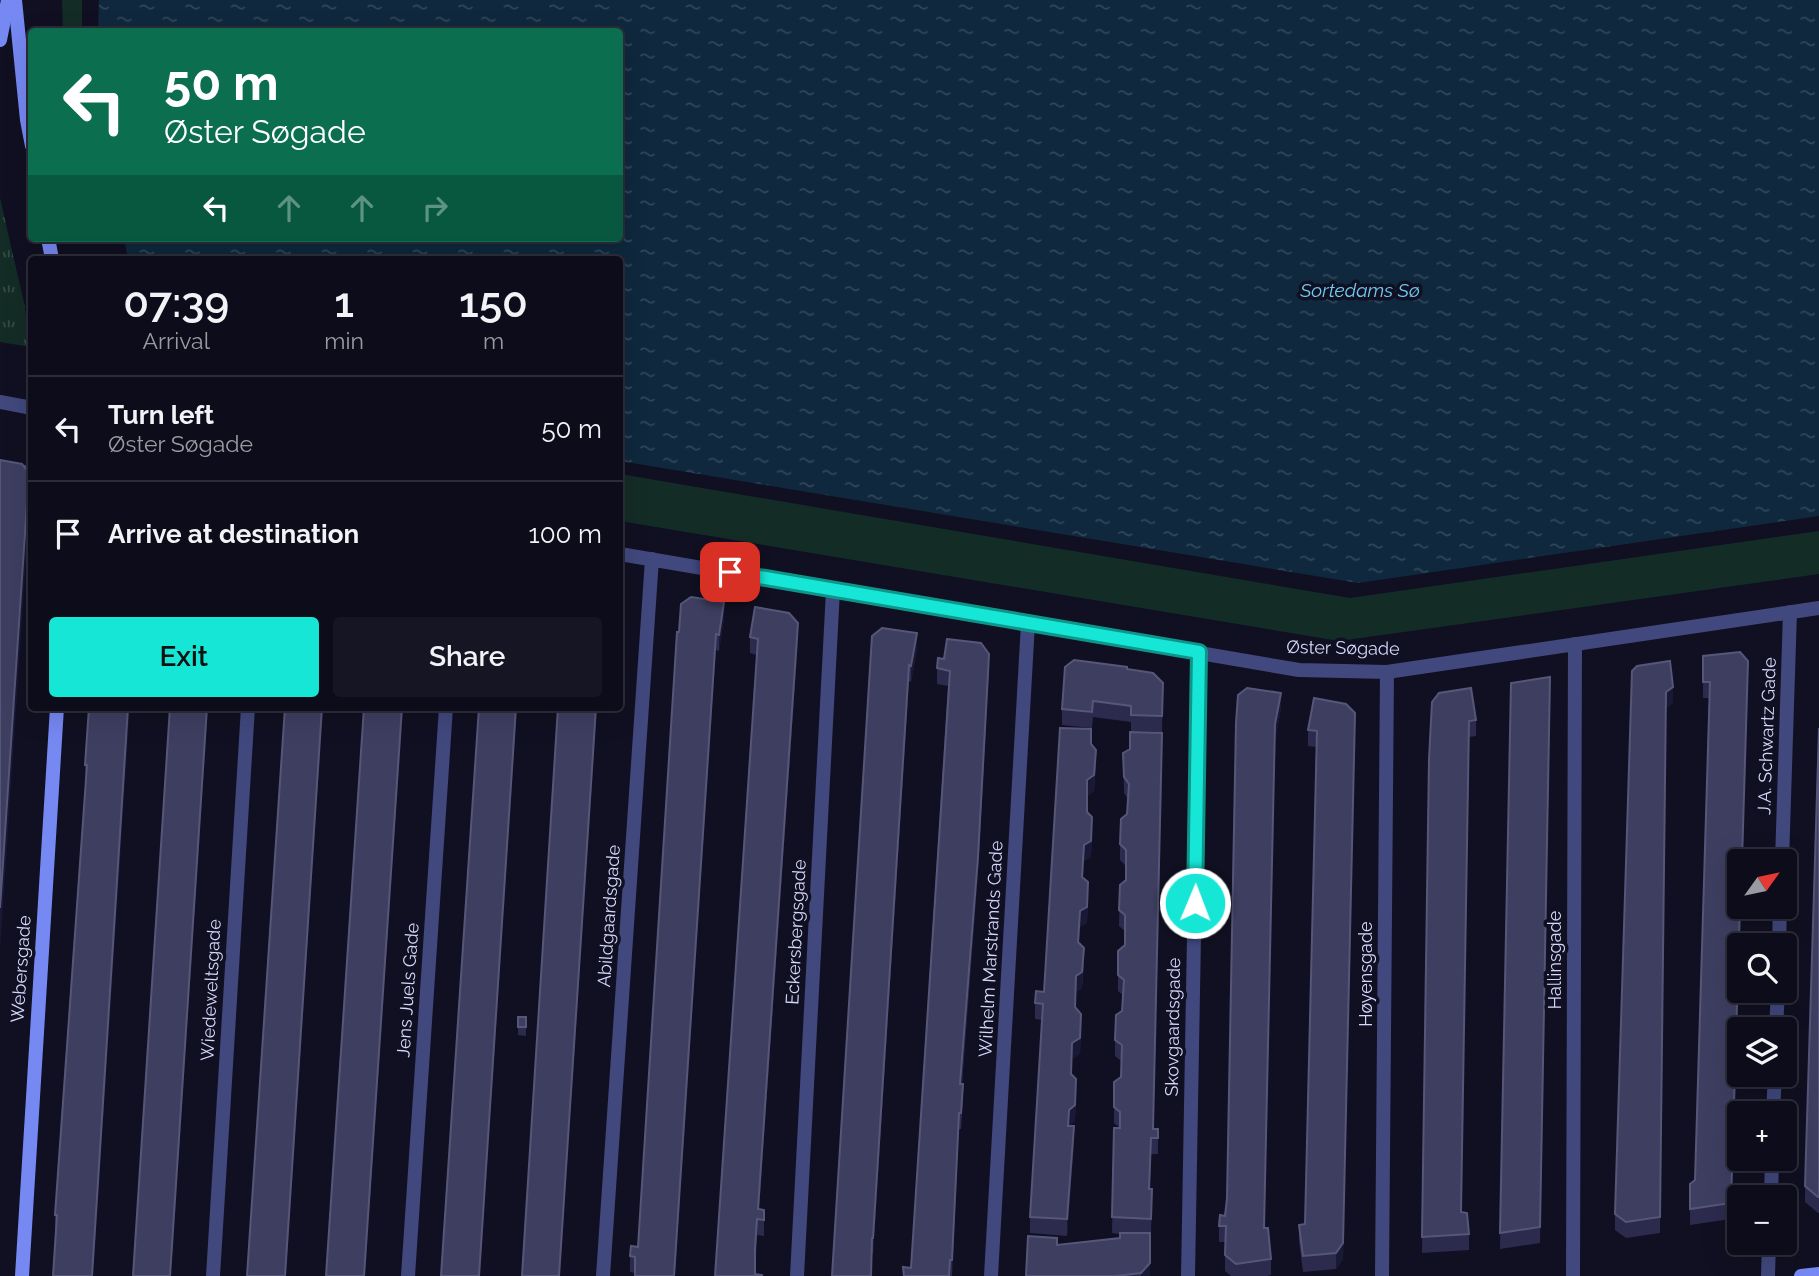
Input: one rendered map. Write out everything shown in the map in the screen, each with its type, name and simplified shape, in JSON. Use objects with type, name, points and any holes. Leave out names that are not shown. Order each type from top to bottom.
[{"type":"street","points":[[0,40],[8,0]]},
{"type":"street","points":[[15,0],[28,125]]},
{"type":"street","points":[[0,402],[28,407]]},
{"type":"street","points":[[0,469],[28,472]]},
{"type":"street","name":"Øster Søgade","points":[[623,554],[1299,670],[1387,672],[1819,608]]},
{"type":"street","name":"Abildgaardsgade","points":[[603,1276],[652,559]]},
{"type":"street","name":"Eckersbergsgade","points":[[797,1276],[833,590]]},
{"type":"street","name":"J.A. Schwartz Gade","points":[[1782,849],[1790,612]]},
{"type":"street","name":"Wilhelm Marstrands Gade","points":[[991,1276],[1028,623]]},
{"type":"street","name":"Hallinsgade","points":[[1573,1276],[1575,644]]},
{"type":"street","name":"Skovgaardsgade","points":[[1188,1276],[1199,652]]},
{"type":"street","name":"Høyensgade","points":[[1382,1276],[1387,672]]},
{"type":"street","name":"Webersgade","points":[[22,1276],[57,711]]},
{"type":"street","name":"Wiedeweltsgade","points":[[213,1276],[248,711]]},
{"type":"street","name":"Jens Juels Gade","points":[[408,1276],[446,711]]},
{"type":"street","points":[[1768,1276],[1769,1255]]},
{"type":"street","points":[[1801,1276],[1819,1274]]},
{"type":"green space","points":[[62,0],[82,0],[82,28],[63,28]]},
{"type":"green space","points":[[0,198],[24,303],[28,347],[0,342]]},
{"type":"green space","points":[[623,475],[1350,598],[1819,531],[1819,574],[1339,641],[623,522]]},
{"type":"water","name":"Sortedams Sø","points":[[99,0],[1819,0],[1819,516],[1358,583],[623,461],[623,256],[127,256],[125,242],[623,242],[623,28],[98,28]]},
{"type":"building","points":[[0,460],[22,464],[28,472],[28,488],[0,908]]},
{"type":"building","points":[[691,597],[724,602],[719,635],[716,634],[674,1276],[635,1276],[635,1257],[630,1256],[631,1246],[638,1247],[677,632],[681,604]]},
{"type":"building","points":[[755,607],[789,613],[798,623],[758,1209],[764,1210],[764,1220],[757,1219],[755,1248],[755,1274],[762,1276],[715,1276],[758,639],[750,637]]},
{"type":"building","points":[[882,628],[917,633],[911,666],[909,665],[871,1276],[832,1276],[872,636]]},
{"type":"building","points":[[947,639],[981,643],[989,654],[978,857],[960,1084],[963,1084],[959,1113],[952,1260],[949,1276],[904,1276],[903,1267],[911,1268],[950,671],[937,668],[938,658],[944,659]]},
{"type":"building","points":[[1740,652],[1748,661],[1742,849],[1727,849],[1727,919],[1740,919],[1739,933],[1727,933],[1727,1003],[1737,1003],[1737,1017],[1727,1017],[1727,1087],[1735,1087],[1734,1101],[1727,1101],[1727,1171],[1732,1171],[1732,1185],[1727,1185],[1727,1204],[1690,1209],[1690,1184],[1695,1180],[1710,682],[1703,682],[1703,656]]},
{"type":"building","points":[[1074,660],[1153,673],[1163,683],[1162,716],[1131,715],[1131,706],[1093,701],[1092,712],[1062,709],[1065,667]]},
{"type":"building","points":[[1670,661],[1673,687],[1666,692],[1660,1217],[1626,1222],[1615,1214],[1632,671],[1637,666]]},
{"type":"building","points":[[1550,677],[1540,1227],[1500,1233],[1511,683]]},
{"type":"building","points":[[1247,688],[1281,693],[1275,724],[1264,1228],[1268,1228],[1271,1259],[1236,1264],[1225,1255],[1226,1226],[1219,1226],[1220,1215],[1225,1216],[1227,1198],[1236,723],[1238,695]]},
{"type":"building","points":[[1471,688],[1476,720],[1469,721],[1461,1212],[1467,1213],[1469,1234],[1422,1237],[1432,702],[1439,693]]},
{"type":"building","points":[[1314,698],[1346,704],[1355,713],[1343,1243],[1336,1253],[1303,1256],[1299,1225],[1305,1224],[1317,731],[1308,730]]},
{"type":"building","points":[[89,711],[128,711],[92,1276],[53,1276],[87,765]]},
{"type":"building","points":[[170,711],[207,711],[170,1276],[133,1276]]},
{"type":"building","points":[[285,711],[322,711],[285,1276],[247,1276]]},
{"type":"building","points":[[364,711],[402,711],[364,1276],[326,1276]]},
{"type":"building","points":[[479,711],[516,711],[479,1276],[441,1276]]},
{"type":"building","points":[[558,711],[596,711],[559,1276],[522,1276]]},
{"type":"building","points":[[1060,728],[1091,729],[1091,744],[1096,750],[1094,775],[1087,780],[1087,812],[1092,817],[1091,841],[1084,845],[1082,877],[1088,882],[1087,907],[1080,911],[1078,942],[1084,948],[1082,972],[1076,976],[1075,1007],[1081,1014],[1080,1038],[1072,1043],[1071,1074],[1076,1079],[1075,1105],[1069,1110],[1068,1126],[1074,1126],[1067,1219],[1030,1217],[1043,1004],[1035,1003],[1036,991],[1044,992]]},
{"type":"building","points":[[1819,728],[1819,1197],[1818,1197],[1805,1186]]},
{"type":"building","points":[[1130,732],[1162,733],[1153,1129],[1158,1129],[1158,1138],[1151,1138],[1151,1219],[1112,1217],[1114,1128],[1120,1128],[1120,1112],[1114,1107],[1114,1082],[1121,1077],[1122,1045],[1115,1040],[1116,1015],[1122,1011],[1124,980],[1118,975],[1118,951],[1125,945],[1125,915],[1119,910],[1120,885],[1126,880],[1126,850],[1120,844],[1121,819],[1127,814],[1129,784],[1124,777],[1123,753],[1130,749]]},
{"type":"building","points":[[518,1017],[526,1017],[526,1027],[518,1027]]},
{"type":"building","points":[[1120,1233],[1150,1233],[1150,1263],[1141,1273],[1116,1276],[1026,1276],[1028,1236],[1057,1238],[1057,1245],[1120,1238]]},
{"type":"route","points":[[730,572],[1199,652],[1195,903]]}]
